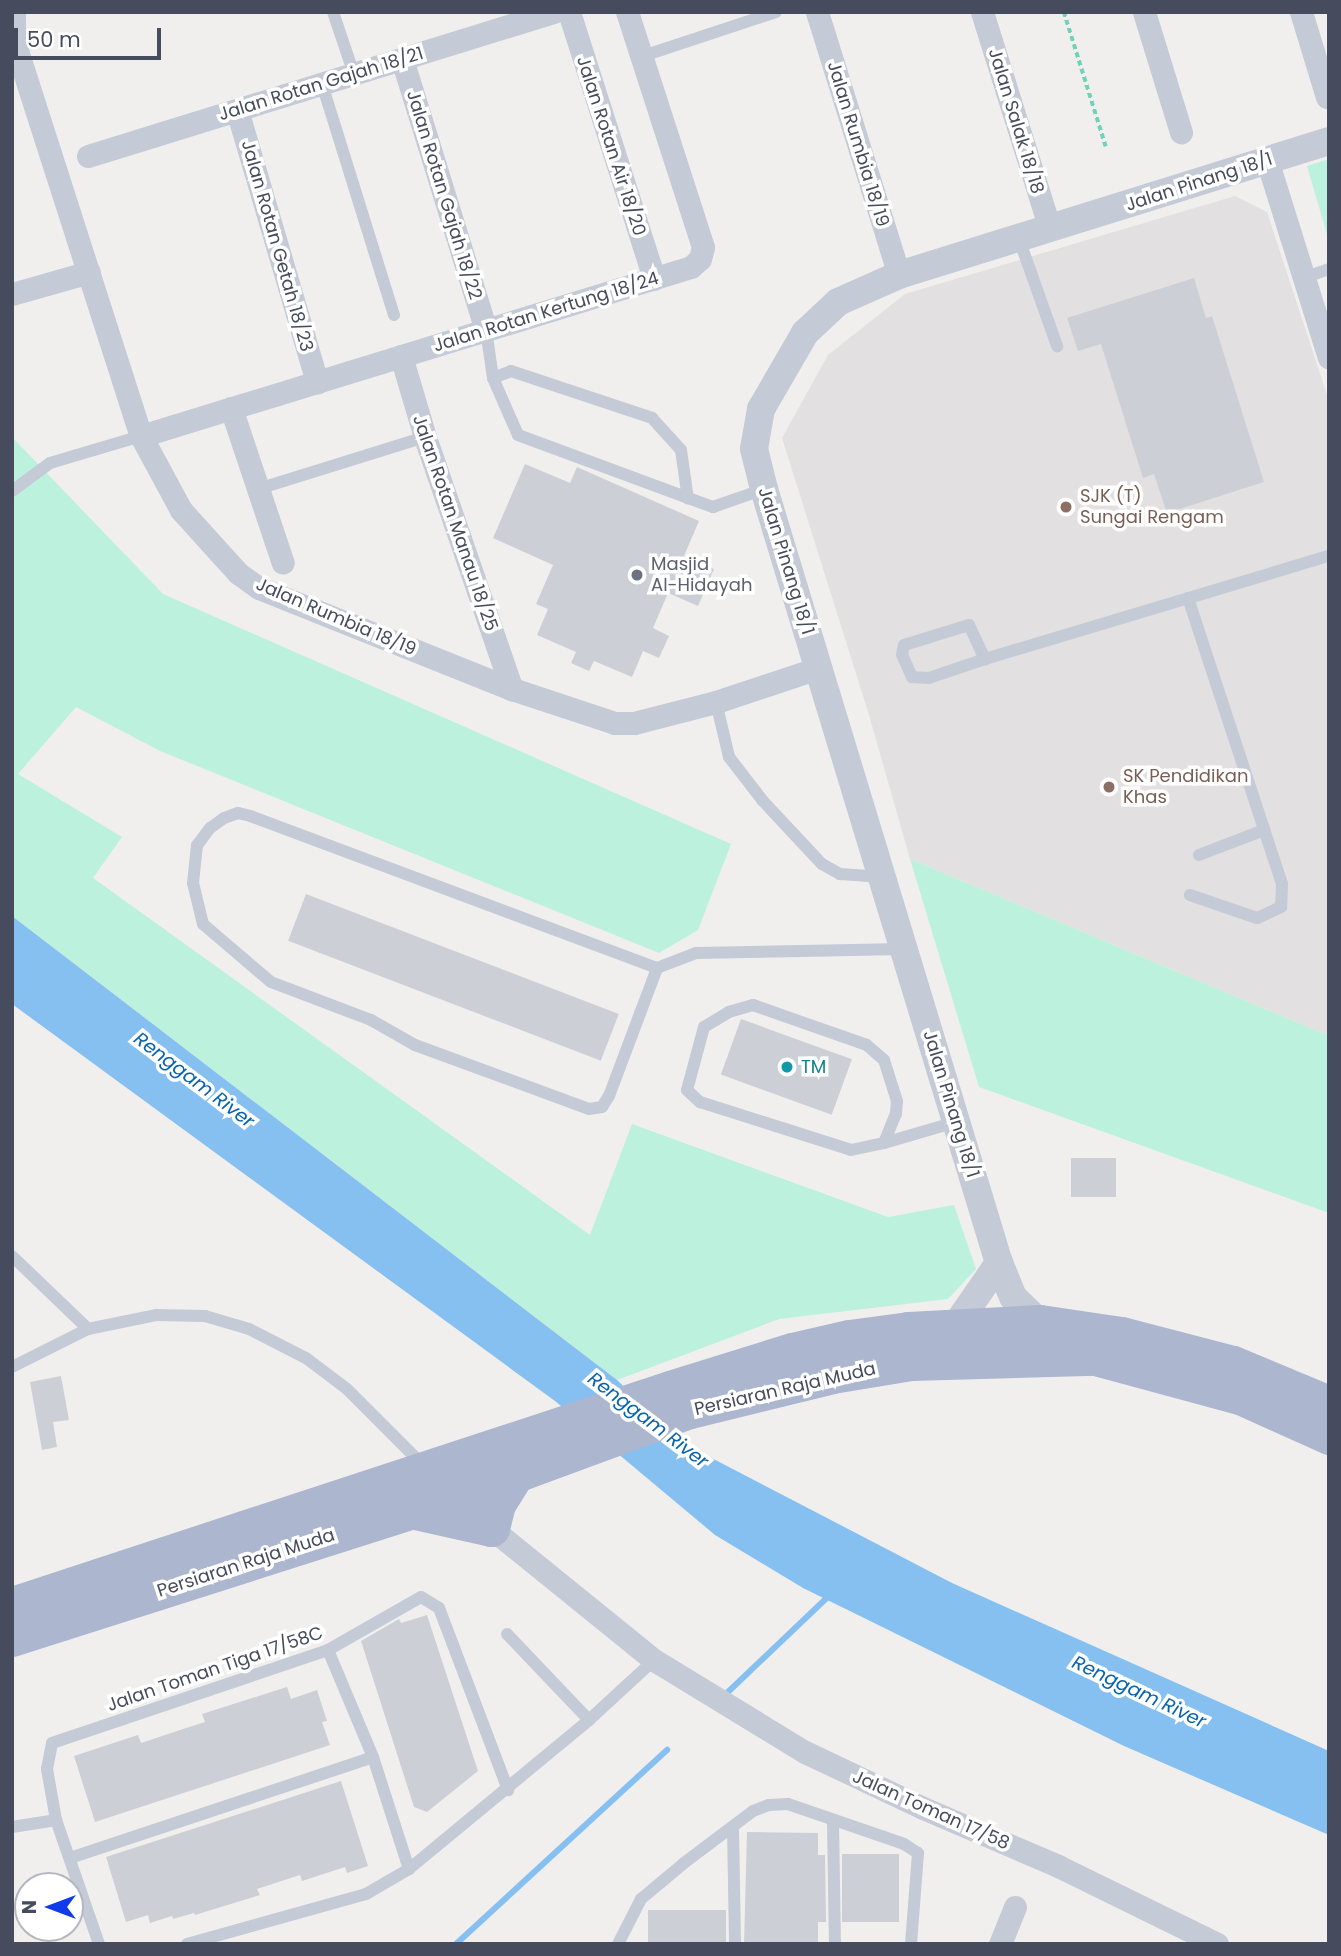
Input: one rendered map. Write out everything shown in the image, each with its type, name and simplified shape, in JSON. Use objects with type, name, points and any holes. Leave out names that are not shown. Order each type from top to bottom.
[{"type":"main road","name":"Persiaran Raja Muda","points":[[12,1605],[426,1468],[576,1434],[680,1400],[792,1351],[849,1338],[1040,1323],[1121,1335],[1233,1364],[1329,1404]]},
{"type":"main road","name":"Persiaran Raja Muda","points":[[680,1400],[911,1362],[1095,1357],[1240,1396],[1329,1436]]},
{"type":"main road","name":"Persiaran Raja Muda","points":[[12,1638],[453,1497],[516,1473],[576,1434]]},
{"type":"main road","points":[[410,1510],[454,1517],[491,1528],[497,1504],[516,1473]]},
{"type":"street","name":"Jalan Rumbia 18/19","points":[[14,12],[14,40],[142,436],[181,510],[238,573],[259,588],[512,689],[624,724],[716,702],[818,668]]},
{"type":"street","name":"Jalan Rotan Gajah 18/21","points":[[88,156],[554,12]]},
{"type":"street","name":"Jalan Rotan Air 18/20","points":[[569,12],[654,279]]},
{"type":"street","name":"Jalan Rotan Kertung 18/24","points":[[142,436],[691,267],[700,259],[703,247],[627,12]]},
{"type":"street","name":"Jalan Rumbia 18/19","points":[[817,12],[899,275]]},
{"type":"street","name":"Jalan Salak 18/18","points":[[982,12],[1050,229]]},
{"type":"street","points":[[1144,12],[1181,132]]},
{"type":"street","points":[[1301,12],[1327,97]]},
{"type":"street","name":"Jalan Rotan Gajah 18/22","points":[[402,59],[486,330]]},
{"type":"street","name":"Jalan Rotan Getah 18/23","points":[[237,110],[317,382]]},
{"type":"street","name":"Jalan Pinang 18/1","points":[[1040,1323],[1013,1297],[999,1264],[764,489],[754,449],[761,409],[805,334],[838,302],[899,275],[1329,141]]},
{"type":"street","points":[[1267,160],[1329,358]]},
{"type":"street","points":[[12,294],[89,272]]},
{"type":"street","name":"Jalan Rotan Manau 18/25","points":[[401,356],[425,437],[512,689]]},
{"type":"street","points":[[231,408],[282,563]]},
{"type":"street","points":[[954,1328],[999,1264]]},
{"type":"street","name":"Jalan Toman 17/58","points":[[426,1468],[453,1497],[653,1660],[805,1752],[923,1808],[1058,1866],[1217,1944]]},
{"type":"street","points":[[1000,1944],[1016,1907]]},
{"type":"lane","points":[[333,12],[354,74]]},
{"type":"lane","points":[[643,56],[776,12]]},
{"type":"lane","points":[[322,84],[394,315]]},
{"type":"lane","points":[[1019,239],[1057,346]]},
{"type":"lane","points":[[1303,278],[1329,269]]},
{"type":"lane","points":[[486,330],[493,378],[518,435],[713,508],[764,489]]},
{"type":"lane","points":[[493,378],[511,371],[652,418],[681,450],[688,499]]},
{"type":"lane","points":[[12,491],[50,463],[142,436]]},
{"type":"lane","points":[[258,489],[425,437]]},
{"type":"lane","points":[[985,659],[969,625],[904,645],[902,655],[912,677],[920,679],[1329,556]]},
{"type":"lane","points":[[1188,598],[1282,884],[1281,907],[1257,918],[1190,895]]},
{"type":"lane","points":[[716,702],[729,757],[763,801],[822,864],[840,874],[882,877]]},
{"type":"lane","points":[[657,968],[609,1096],[602,1107],[590,1109],[415,1045],[370,1020],[271,982],[203,924],[193,883],[197,845],[210,828],[224,818],[238,813],[251,816],[657,968],[696,953],[904,949]]},
{"type":"lane","points":[[1199,855],[1264,830]]},
{"type":"lane","points":[[884,1143],[896,1114],[897,1101],[884,1060],[867,1045],[753,1005],[729,1012],[704,1027],[688,1075],[687,1090],[700,1102],[850,1150],[884,1143],[956,1122]]},
{"type":"lane","points":[[12,1256],[88,1329]]},
{"type":"lane","points":[[12,1367],[88,1329],[156,1315],[205,1316],[249,1329],[306,1358],[346,1389],[426,1468]]},
{"type":"lane","name":"Jalan Toman Tiga 17/58C","points":[[56,1820],[47,1769],[52,1743],[328,1650],[421,1597],[439,1608],[508,1790]]},
{"type":"lane","points":[[507,1633],[590,1720]]},
{"type":"lane","points":[[328,1650],[373,1757],[409,1869]]},
{"type":"lane","points":[[187,1944],[366,1894],[409,1869],[590,1720],[653,1660]]},
{"type":"lane","points":[[70,1858],[373,1757]]},
{"type":"lane","points":[[618,1944],[641,1899],[733,1827],[769,1805],[788,1804],[904,1844],[918,1853],[911,1944]]},
{"type":"lane","points":[[12,1827],[56,1820],[99,1944]]},
{"type":"lane","points":[[833,1820],[835,1944]]},
{"type":"lane","points":[[733,1827],[735,1944]]},
{"type":"path","points":[[1064,12],[1106,146]]},
{"type":"shaded area","points":[[1235,196],[1267,212],[1329,401],[1329,1036],[910,859],[869,715],[782,438],[828,355],[905,294]]},
{"type":"green space","points":[[1329,159],[1329,241],[1307,166]]},
{"type":"green space","points":[[12,437],[163,594],[731,844],[698,930],[659,953],[160,751],[76,707],[18,774],[122,837],[93,878],[590,1235],[632,1124],[888,1217],[954,1205],[976,1269],[948,1299],[779,1319],[617,1380],[12,916]]},
{"type":"green space","points":[[910,859],[1329,1036],[1329,1213],[979,1087]]},
{"type":"water","name":"Renggam River","points":[[12,916],[617,1380],[679,1441],[952,1583],[1329,1751],[1329,1835],[1124,1746],[803,1588],[715,1535],[555,1401],[12,1004]]},
{"type":"building","points":[[1194,278],[1206,318],[1212,316],[1264,482],[1167,513],[1154,474],[1143,478],[1101,344],[1078,351],[1067,318]]},
{"type":"building","name":"Masjid Al-Hidayah","points":[[525,464],[570,483],[577,467],[699,521],[684,556],[714,569],[698,606],[668,593],[653,628],[669,636],[659,658],[643,651],[632,677],[594,661],[589,671],[571,663],[576,652],[537,635],[548,609],[536,604],[553,565],[493,538]]},
{"type":"building","points":[[306,894],[619,1014],[601,1061],[288,941]]},
{"type":"building","name":"TM","points":[[741,1019],[852,1059],[832,1115],[721,1074]]},
{"type":"building","points":[[1071,1158],[1116,1158],[1116,1197],[1071,1197]]},
{"type":"building","points":[[61,1376],[69,1420],[53,1422],[57,1447],[42,1450],[30,1382]]},
{"type":"building","points":[[427,1615],[478,1771],[427,1812],[414,1807],[361,1641],[399,1619],[401,1623]]},
{"type":"building","points":[[287,1687],[291,1699],[317,1690],[327,1721],[322,1722],[330,1745],[95,1822],[74,1756],[138,1735],[141,1743],[205,1722],[202,1714]]},
{"type":"building","points":[[341,1781],[368,1866],[347,1873],[345,1867],[302,1881],[300,1875],[257,1889],[260,1895],[195,1915],[194,1913],[173,1919],[172,1916],[150,1923],[148,1915],[126,1922],[106,1857]]},
{"type":"building","points":[[747,1832],[818,1833],[818,1855],[825,1855],[826,1922],[818,1922],[818,1944],[744,1944]]},
{"type":"building","points":[[842,1854],[899,1854],[899,1922],[842,1922]]},
{"type":"building","points":[[648,1910],[726,1910],[726,1944],[648,1944]]},
{"type":"waterway","points":[[728,1692],[830,1595]]},
{"type":"waterway","points":[[456,1944],[667,1750]]},
{"type":"place","name":"SJK (T) Sungai Rengam","points":[[1066,507]]},
{"type":"place","name":"Masjid Al-Hidayah","points":[[637,575]]},
{"type":"place","name":"SK Pendidikan Khas","points":[[1109,787]]},
{"type":"place","name":"TM","points":[[787,1067]]}]
